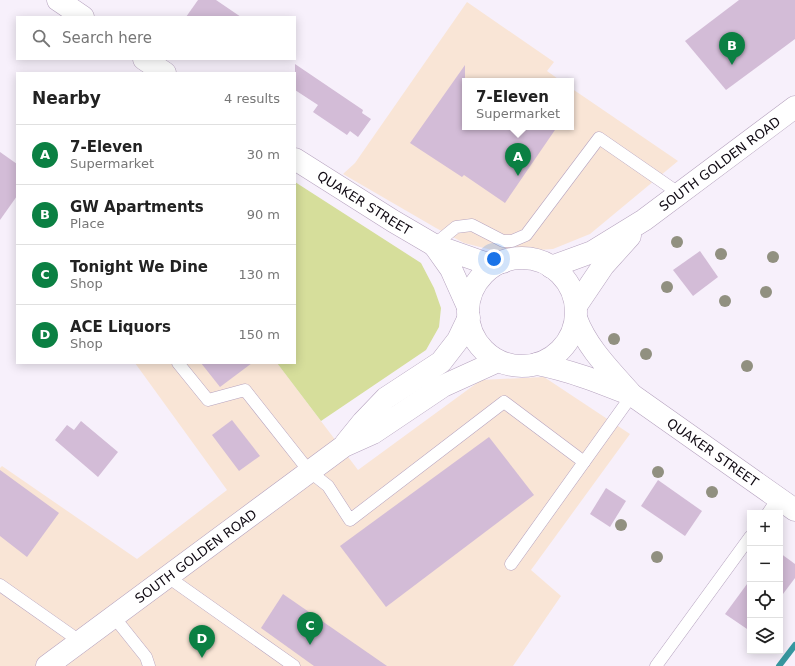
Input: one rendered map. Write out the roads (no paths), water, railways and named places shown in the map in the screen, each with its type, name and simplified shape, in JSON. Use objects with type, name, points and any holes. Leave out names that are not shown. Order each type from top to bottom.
[{"type":"main road","points":[[58,0],[82,16]]},
{"type":"main road","points":[[146,60],[164,72]]},
{"type":"main road","name":"SOUTH GOLDEN ROAD","points":[[552,267],[592,252],[644,220],[795,107]]},
{"type":"main road","name":"QUAKER STREET","points":[[296,160],[392,221],[434,245],[485,263],[503,262]]},
{"type":"main road","name":"SOUTH GOLDEN ROAD","points":[[576,312],[603,266],[644,220]]},
{"type":"main road","name":"QUAKER STREET","points":[[434,245],[451,270],[468,312]]},
{"type":"main road","points":[[519,258],[536,260],[552,267],[561,274],[568,283],[573,294],[576,312],[573,330],[568,342],[559,352],[549,359],[537,364],[524,366],[511,365],[498,361],[477,343],[472,331],[468,312],[472,293],[479,280],[489,269],[503,262],[519,258]]},
{"type":"main road","name":"SOUTH GOLDEN ROAD","points":[[344,446],[363,422],[386,398],[441,362],[458,340],[468,312]]},
{"type":"main road","name":"QUAKER STREET","points":[[576,312],[584,337],[632,395],[780,507]]},
{"type":"main road","name":"SOUTH GOLDEN ROAD","points":[[47,666],[344,446],[373,433],[443,386],[498,361]]},
{"type":"main road","name":"QUAKER STREET","points":[[537,364],[586,376],[632,395]]},
{"type":"lane","points":[[434,245],[456,227],[472,225],[503,241],[512,241],[526,235],[599,138],[680,194]]},
{"type":"lane","points":[[179,364],[208,400],[246,390],[309,471],[328,486],[350,520],[504,402],[584,462]]},
{"type":"lane","points":[[511,564],[632,395]]},
{"type":"lane","points":[[656,666],[747,541]]},
{"type":"lane","points":[[168,577],[294,666]]},
{"type":"lane","points":[[0,585],[81,642]]},
{"type":"lane","points":[[114,617],[146,657],[149,666]]},
{"type":"waterway","points":[[779,666],[795,645]]},
{"type":"place","name":"GW Apartments","points":[[732,65]]},
{"type":"place","name":"7-Eleven","points":[[518,176]]},
{"type":"place","name":"Tonight We Dine","points":[[310,645]]},
{"type":"place","name":"ACE Liquors","points":[[202,658]]}]
